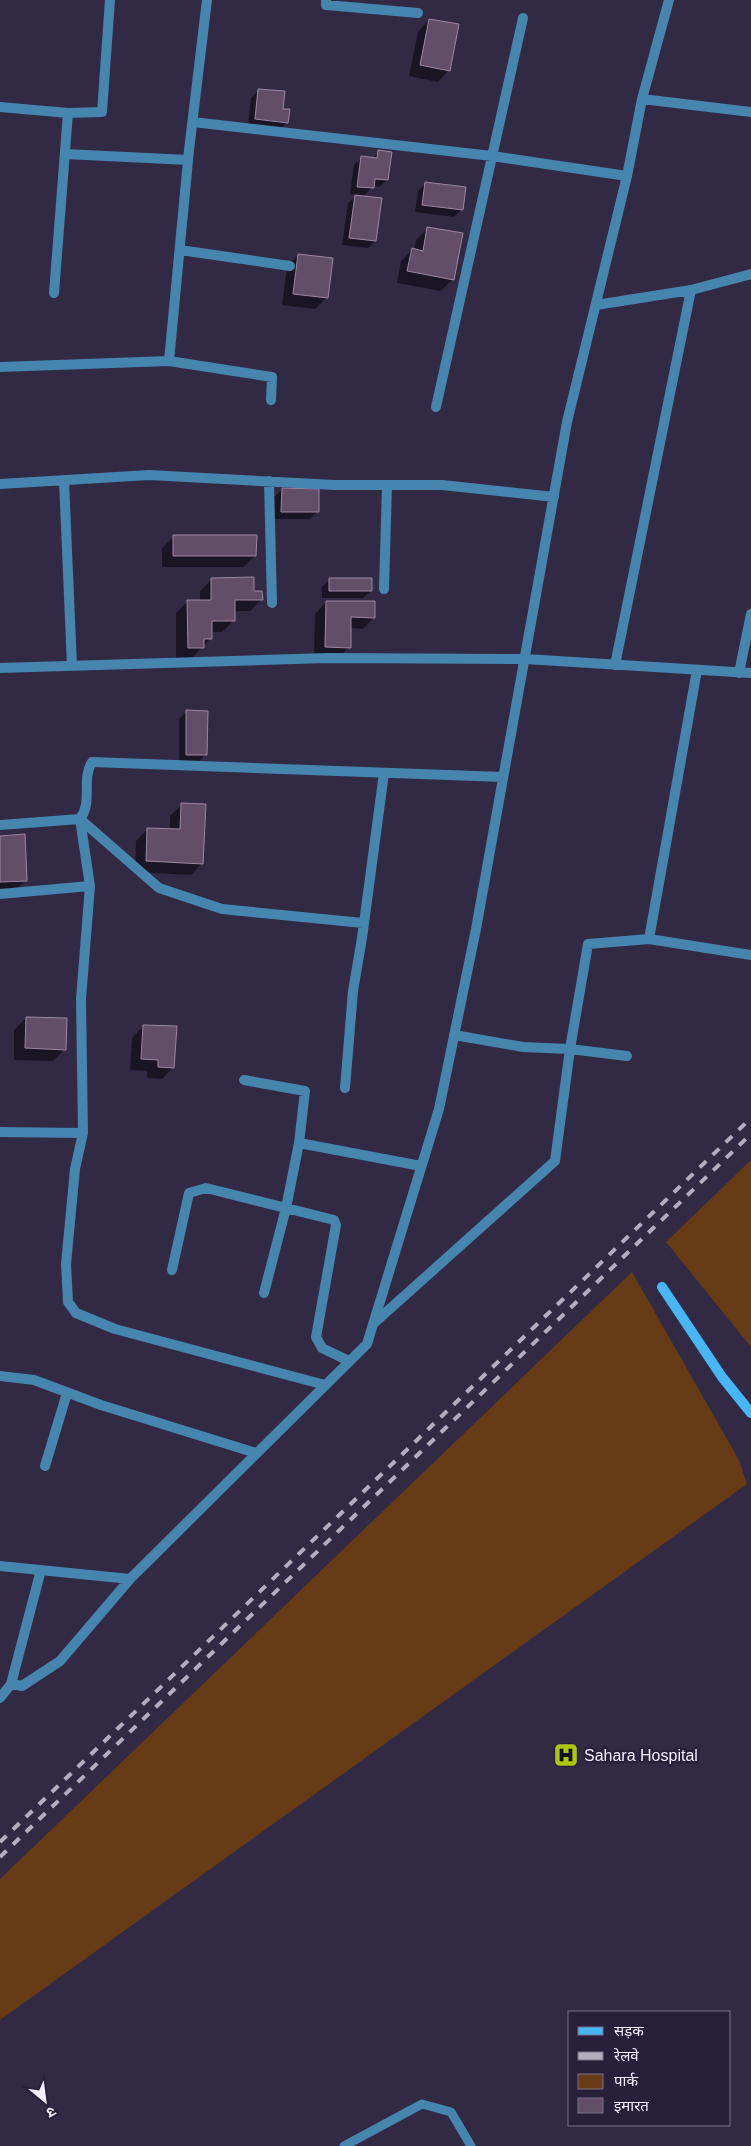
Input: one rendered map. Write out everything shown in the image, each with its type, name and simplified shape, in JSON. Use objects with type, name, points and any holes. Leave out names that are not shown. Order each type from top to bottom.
[{"type":"street","points":[[0,107],[68,113],[102,112],[110,0]]},
{"type":"street","points":[[169,361],[188,160],[207,0]]},
{"type":"street","points":[[326,0],[326,4],[418,12]]},
{"type":"street","points":[[11,1684],[22,1686],[60,1661],[130,1579],[367,1344],[439,1109],[476,929],[567,422],[627,176],[642,99],[669,0]]},
{"type":"street","points":[[436,407],[523,18]]},
{"type":"street","points":[[642,99],[751,112]]},
{"type":"street","points":[[54,293],[68,113]]},
{"type":"street","points":[[193,122],[492,156],[627,176]]},
{"type":"street","points":[[65,154],[188,160]]},
{"type":"street","points":[[180,250],[290,266]]},
{"type":"street","points":[[596,305],[691,290],[751,274]]},
{"type":"street","points":[[615,665],[691,290]]},
{"type":"street","points":[[0,366],[169,361],[272,377],[271,400]]},
{"type":"street","points":[[0,484],[149,475],[269,481],[442,485],[554,497]]},
{"type":"street","points":[[64,480],[72,666]]},
{"type":"street","points":[[269,481],[272,603]]},
{"type":"street","points":[[384,590],[387,485]]},
{"type":"street","points":[[739,673],[751,614]]},
{"type":"street","points":[[0,668],[328,658],[524,659],[751,673]]},
{"type":"street","points":[[649,939],[697,670]]},
{"type":"street","points":[[326,1385],[115,1329],[76,1313],[68,1302],[66,1264],[75,1169],[83,1134],[81,999],[90,886],[80,819],[87,806],[89,768],[92,762],[504,777]]},
{"type":"street","points":[[345,1088],[353,991],[384,773]]},
{"type":"street","points":[[0,825],[80,819],[159,888],[222,910],[364,923]]},
{"type":"street","points":[[0,894],[90,886]]},
{"type":"street","points":[[373,1325],[555,1161],[570,1049],[588,944],[649,939],[751,955]]},
{"type":"street","points":[[454,1035],[523,1047],[570,1049],[627,1056]]},
{"type":"street","points":[[244,1080],[305,1091],[299,1143],[286,1208],[264,1293]]},
{"type":"street","points":[[0,1132],[83,1134]]},
{"type":"street","points":[[299,1143],[421,1166]]},
{"type":"street","points":[[172,1270],[189,1193],[206,1188],[334,1220],[336,1225],[316,1337],[322,1348],[349,1361]]},
{"type":"street","points":[[662,1287],[722,1377],[751,1413]]},
{"type":"street","points":[[0,1376],[34,1380],[100,1405],[256,1453]]},
{"type":"street","points":[[45,1466],[67,1392]]},
{"type":"street","points":[[0,1566],[130,1579]]},
{"type":"street","points":[[0,1698],[11,1684],[41,1570]]},
{"type":"lane","points":[[344,2146],[422,2104],[451,2112],[471,2146]]},
{"type":"green space","points":[[751,1160],[751,1347],[666,1242]]},
{"type":"green space","points":[[632,1272],[739,1460],[747,1484],[0,2020],[0,1879]]},
{"type":"building","points":[[429,19],[459,24],[450,71],[420,65]]},
{"type":"building","points":[[258,89],[285,91],[283,109],[290,109],[288,123],[255,119]]},
{"type":"building","points":[[378,150],[392,152],[388,180],[375,179],[374,188],[357,187],[361,156],[377,158]]},
{"type":"building","points":[[425,182],[466,187],[463,210],[422,205]]},
{"type":"building","points":[[355,195],[382,198],[376,241],[349,238]]},
{"type":"building","points":[[427,227],[463,233],[454,280],[407,271],[412,248],[423,251]]},
{"type":"building","points":[[298,254],[333,258],[328,298],[293,294]]},
{"type":"building","points":[[282,488],[319,489],[319,512],[281,512]]},
{"type":"building","points":[[173,535],[257,535],[256,556],[173,556]]},
{"type":"building","points":[[254,577],[254,591],[262,591],[263,600],[235,600],[235,621],[212,621],[212,639],[204,639],[204,648],[188,648],[187,600],[211,600],[211,578]]},
{"type":"building","points":[[329,578],[372,578],[372,591],[329,591]]},
{"type":"building","points":[[326,601],[375,601],[375,618],[351,617],[351,648],[325,647]]},
{"type":"building","points":[[186,710],[208,711],[207,755],[186,755]]},
{"type":"building","points":[[181,803],[206,804],[203,864],[146,861],[147,828],[180,829]]},
{"type":"building","points":[[25,834],[27,881],[0,882],[0,836]]},
{"type":"building","points":[[26,1017],[67,1018],[66,1050],[25,1048]]},
{"type":"building","points":[[143,1025],[177,1026],[174,1068],[158,1067],[158,1060],[141,1059]]},
{"type":"railway","points":[[0,1842],[751,1118]]},
{"type":"railway","points":[[0,1857],[751,1134]]},
{"type":"place","name":"Sahara Hospital","points":[[566,1755]]}]
